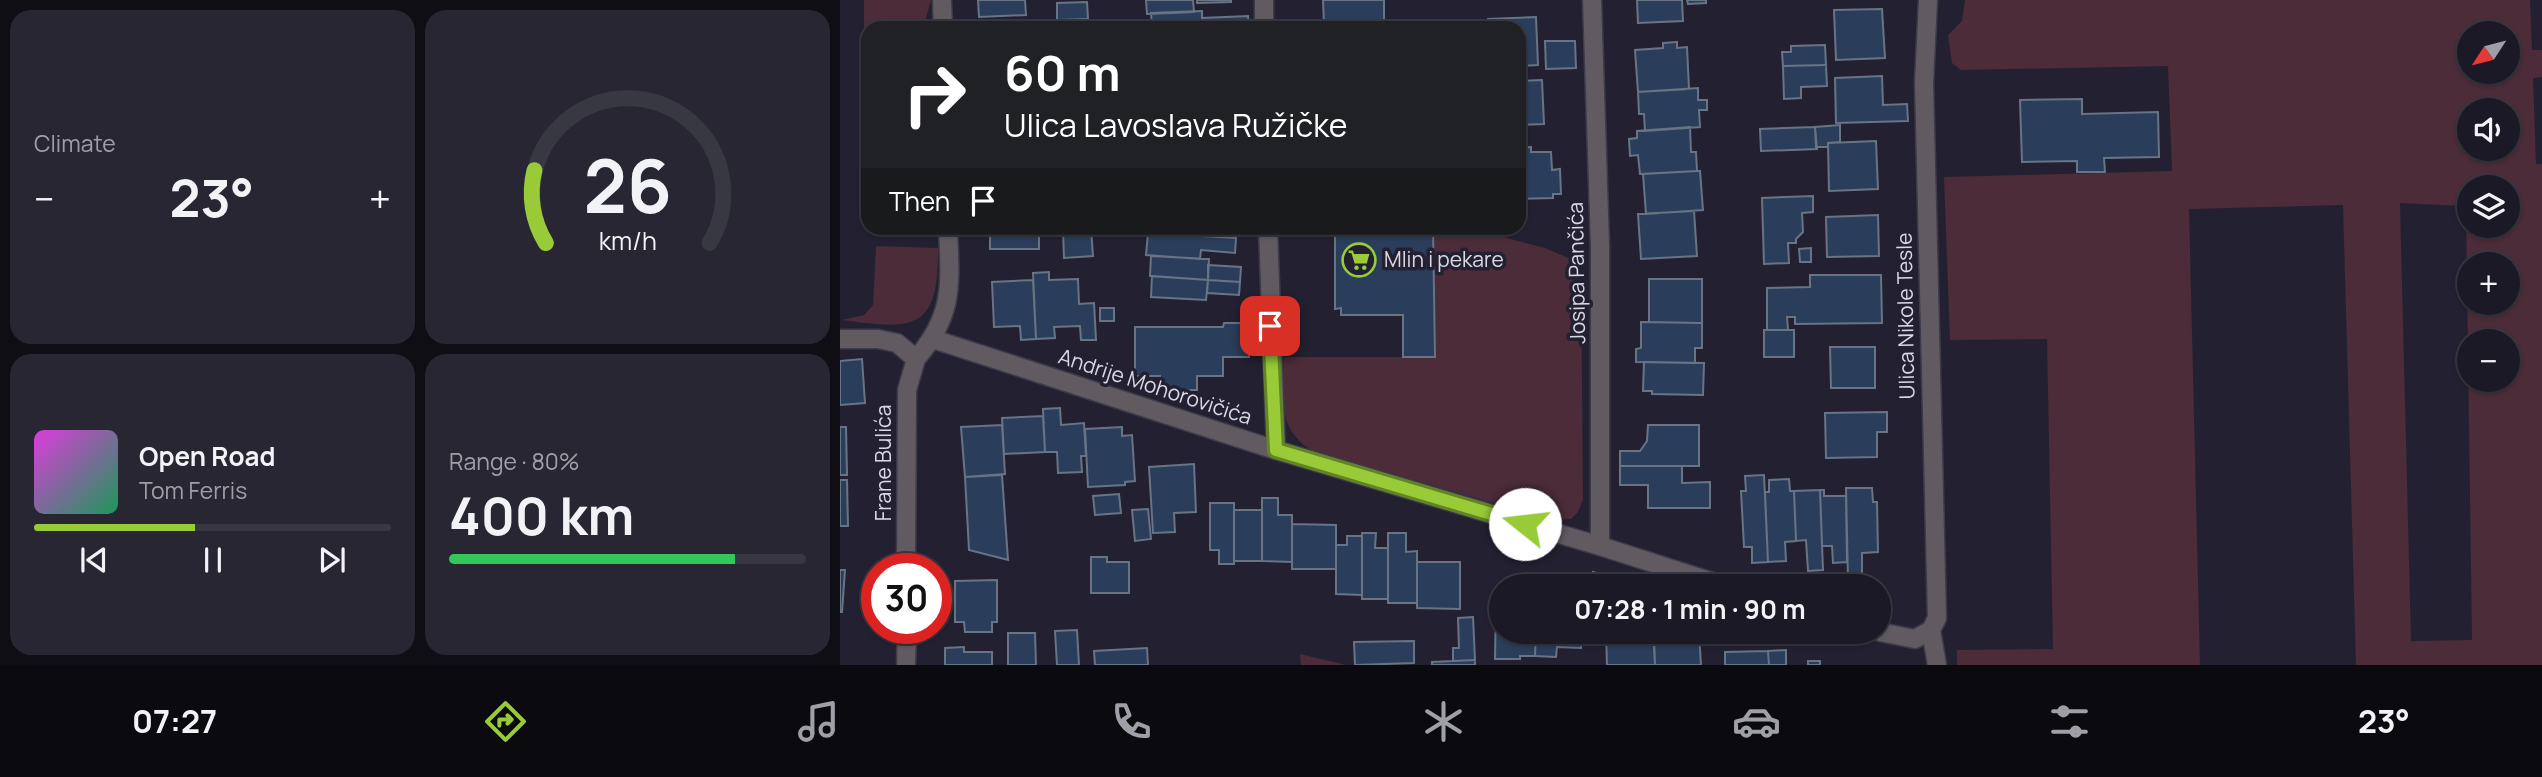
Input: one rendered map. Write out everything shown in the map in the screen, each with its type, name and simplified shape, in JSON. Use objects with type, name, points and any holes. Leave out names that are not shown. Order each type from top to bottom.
[{"type":"street","points":[[942,0],[943,21]]},
{"type":"street","points":[[1264,0],[1264,21]]},
{"type":"street","name":"Josipa Pančića","points":[[1592,0],[1600,246],[1600,546]]},
{"type":"street","name":"Ulica Nikole Tesle","points":[[1928,0],[1924,83],[1937,618],[1931,630],[1937,665]]},
{"type":"street","points":[[840,339],[878,339],[897,344],[916,359],[933,339],[941,323],[948,297],[948,235]]},
{"type":"street","points":[[1268,235],[1276,450]]},
{"type":"street","name":"Andrije Mohorovičića","points":[[933,339],[1276,450],[1688,574]]},
{"type":"street","name":"Frane Bulića","points":[[906,553],[907,390],[916,359]]},
{"type":"street","points":[[1891,634],[1915,639],[1931,630]]},
{"type":"street","points":[[906,644],[906,665]]},
{"type":"shaded area","points":[[864,0],[931,0],[926,18],[922,21],[864,21]]},
{"type":"shaded area","points":[[1965,0],[2530,0],[2532,50],[2542,50],[2542,77],[2533,78],[2536,164],[2542,164],[2542,665],[2356,665],[2343,205],[2189,209],[2200,665],[1957,665],[1957,650],[2053,649],[2047,339],[1950,340],[1944,177],[2172,171],[2168,66],[1961,70],[1952,63],[1948,35],[1962,21]],"holes":[[[2457,175],[2520,175],[2520,238],[2466,238],[2467,252],[2520,252],[2520,315],[2468,315],[2468,329],[2520,329],[2520,392],[2469,392],[2472,640],[2411,641],[2400,203],[2457,206]]]},
{"type":"shaded area","points":[[1433,235],[1496,235],[1545,248],[1573,260],[1581,272],[1583,499],[1578,512],[1571,519],[1553,520],[1312,451],[1292,432],[1284,409],[1284,357],[1435,357]]},
{"type":"shaded area","points":[[876,246],[938,248],[934,296],[927,310],[917,319],[888,325],[842,320],[864,315],[873,305]]},
{"type":"shaded area","points":[[1300,654],[1346,665],[1301,665]]},
{"type":"building","points":[[978,0],[1025,0],[1026,15],[979,17]]},
{"type":"building","points":[[1146,0],[1193,0],[1194,12],[1147,14]]},
{"type":"building","points":[[1197,0],[1231,0],[1231,2],[1197,3]]},
{"type":"building","points":[[1323,0],[1384,0],[1384,21],[1324,21]]},
{"type":"building","points":[[1637,0],[1682,0],[1683,21],[1638,23]]},
{"type":"building","points":[[1687,0],[1706,0],[1706,3],[1688,4]]},
{"type":"building","points":[[1087,2],[1088,19],[1057,20],[1057,3]]},
{"type":"building","points":[[1882,9],[1885,58],[1836,60],[1834,10]]},
{"type":"building","points":[[1202,11],[1202,21],[1152,21],[1151,13]]},
{"type":"building","points":[[1248,16],[1248,21],[1202,21],[1202,18]]},
{"type":"building","points":[[1536,17],[1538,65],[1526,66],[1526,21],[1488,19]]},
{"type":"building","points":[[1088,19],[1088,21],[1064,21]]},
{"type":"building","points":[[1545,41],[1575,41],[1576,68],[1546,69]]},
{"type":"building","points":[[1677,42],[1677,48],[1687,47],[1689,89],[1638,92],[1635,50],[1663,48],[1663,43]]},
{"type":"building","points":[[1825,45],[1826,65],[1783,66],[1782,52],[1791,52],[1791,46]]},
{"type":"building","points":[[1826,65],[1827,86],[1801,87],[1801,98],[1784,99],[1783,66]]},
{"type":"building","points":[[1882,76],[1883,105],[1907,104],[1908,121],[1836,123],[1835,78]]},
{"type":"building","points":[[1542,80],[1544,124],[1526,125],[1526,81]]},
{"type":"building","points":[[1698,88],[1698,100],[1707,100],[1707,110],[1699,110],[1700,127],[1645,131],[1644,114],[1639,114],[1638,92]]},
{"type":"building","points":[[2082,99],[2082,114],[2158,112],[2159,157],[2104,158],[2105,172],[2077,172],[2077,161],[2022,162],[2020,100]]},
{"type":"building","points":[[1840,125],[1840,142],[1828,143],[1828,147],[1816,147],[1815,127]]},
{"type":"building","points":[[1690,127],[1691,152],[1696,152],[1697,171],[1640,174],[1638,155],[1630,156],[1629,139],[1637,138],[1637,131]]},
{"type":"building","points":[[1815,127],[1817,149],[1761,151],[1760,129]]},
{"type":"building","points":[[1876,141],[1878,189],[1829,191],[1828,143]]},
{"type":"building","points":[[1526,147],[1531,147],[1531,152],[1551,152],[1552,170],[1560,169],[1561,194],[1553,194],[1553,198],[1526,199]]},
{"type":"building","points":[[1700,171],[1703,210],[1646,214],[1643,174]]},
{"type":"building","points":[[1813,196],[1813,212],[1802,213],[1803,232],[1796,239],[1796,243],[1788,243],[1789,263],[1764,264],[1762,198]]},
{"type":"building","points":[[1694,211],[1697,256],[1641,259],[1638,214]]},
{"type":"building","points":[[1878,215],[1879,256],[1827,257],[1826,217]]},
{"type":"building","points":[[990,235],[1039,235],[1039,249],[990,249]]},
{"type":"building","points":[[1063,235],[1091,235],[1093,256],[1064,258]]},
{"type":"building","points":[[1148,235],[1236,238],[1235,253],[1201,250],[1200,259],[1146,255]]},
{"type":"building","points":[[1236,235],[1236,238],[1202,236]]},
{"type":"building","points":[[1335,235],[1433,235],[1435,357],[1403,357],[1403,315],[1341,315],[1341,308],[1335,309]]},
{"type":"building","points":[[1811,248],[1811,262],[1800,262],[1799,249]]},
{"type":"building","points":[[1151,256],[1209,259],[1208,280],[1150,276]]},
{"type":"building","points":[[1208,265],[1241,267],[1240,282],[1208,280]]},
{"type":"building","points":[[1049,272],[1049,280],[1078,279],[1079,304],[1094,303],[1096,340],[1081,340],[1080,326],[1054,327],[1055,338],[1036,339],[1033,273]]},
{"type":"building","points":[[1810,275],[1881,275],[1882,323],[1795,324],[1795,317],[1787,317],[1788,330],[1767,330],[1767,288],[1810,287]]},
{"type":"building","points":[[1152,276],[1208,280],[1206,300],[1151,297]]},
{"type":"building","points":[[1649,279],[1702,279],[1702,323],[1649,322]]},
{"type":"building","points":[[1033,280],[1036,339],[1021,340],[1020,326],[994,327],[992,282]]},
{"type":"building","points":[[1208,280],[1240,282],[1239,295],[1207,293]]},
{"type":"building","points":[[1100,308],[1114,308],[1114,321],[1100,321]]},
{"type":"building","points":[[1641,322],[1702,323],[1702,348],[1695,348],[1695,363],[1636,362],[1636,349],[1641,348]]},
{"type":"building","points":[[1224,323],[1249,323],[1249,357],[1223,357],[1223,376],[1197,376],[1197,390],[1160,390],[1160,376],[1135,376],[1135,327],[1223,327]]},
{"type":"building","points":[[1764,330],[1794,330],[1794,357],[1764,357]]},
{"type":"building","points":[[1830,347],[1875,347],[1875,388],[1831,388]]},
{"type":"building","points":[[862,359],[865,403],[840,405],[840,361]]},
{"type":"building","points":[[1644,362],[1704,363],[1703,395],[1652,394],[1652,391],[1643,391]]},
{"type":"building","points":[[1060,408],[1061,425],[1084,423],[1086,456],[1081,456],[1082,472],[1058,473],[1057,452],[1045,452],[1043,409]]},
{"type":"building","points":[[1887,412],[1887,432],[1877,432],[1877,457],[1826,458],[1825,413]]},
{"type":"building","points":[[1043,416],[1045,452],[1004,454],[1002,418]]},
{"type":"building","points":[[1002,425],[1005,474],[965,477],[961,427]]},
{"type":"building","points":[[1648,425],[1699,425],[1699,466],[1620,466],[1620,451],[1640,451],[1647,441]]},
{"type":"building","points":[[840,427],[846,427],[847,475],[840,475]]},
{"type":"building","points":[[1122,427],[1122,436],[1132,435],[1135,481],[1125,482],[1125,485],[1088,487],[1085,429]]},
{"type":"building","points":[[1194,464],[1196,512],[1174,513],[1175,532],[1153,533],[1149,467]]},
{"type":"building","points":[[1620,466],[1682,466],[1682,483],[1710,482],[1710,508],[1648,508],[1648,485],[1620,485]]},
{"type":"building","points":[[1002,475],[1008,560],[969,550],[965,477]]},
{"type":"building","points":[[1764,475],[1768,562],[1752,563],[1752,547],[1744,547],[1741,491],[1746,491],[1745,476]]},
{"type":"building","points":[[1789,479],[1790,491],[1794,491],[1796,541],[1785,542],[1786,561],[1768,562],[1765,492],[1769,492],[1769,480]]},
{"type":"building","points":[[840,480],[847,480],[848,526],[840,526]]},
{"type":"building","points":[[1846,488],[1872,488],[1873,502],[1877,502],[1878,552],[1862,553],[1862,574],[1848,574]]},
{"type":"building","points":[[1820,490],[1824,490],[1824,496],[1846,496],[1847,562],[1833,563],[1832,546],[1822,546]]},
{"type":"building","points":[[1820,490],[1823,570],[1808,571],[1806,540],[1796,541],[1794,491]]},
{"type":"building","points":[[1119,494],[1121,513],[1095,515],[1093,496]]},
{"type":"building","points":[[1262,498],[1278,498],[1278,515],[1292,515],[1292,562],[1262,561]]},
{"type":"building","points":[[1210,503],[1234,503],[1234,564],[1219,564],[1219,550],[1210,550]]},
{"type":"building","points":[[1148,509],[1151,539],[1135,541],[1132,510]]},
{"type":"building","points":[[1234,510],[1262,510],[1262,561],[1234,561]]},
{"type":"building","points":[[1292,524],[1336,525],[1336,569],[1292,569]]},
{"type":"building","points":[[1362,533],[1376,533],[1375,548],[1388,548],[1388,599],[1362,599]]},
{"type":"building","points":[[1388,533],[1406,533],[1406,552],[1417,551],[1417,603],[1388,603]]},
{"type":"building","points":[[1347,536],[1362,536],[1362,595],[1336,594],[1336,545],[1347,545]]},
{"type":"building","points":[[1091,557],[1107,557],[1107,562],[1129,562],[1129,593],[1091,593]]},
{"type":"building","points":[[1417,562],[1460,562],[1460,609],[1417,608]]},
{"type":"building","points":[[840,570],[845,570],[842,612],[840,612]]},
{"type":"building","points":[[997,580],[997,622],[992,622],[992,632],[965,632],[964,622],[955,622],[955,581]]},
{"type":"building","points":[[1473,617],[1475,660],[1453,661],[1453,648],[1459,648],[1458,618]]},
{"type":"building","points":[[1077,630],[1079,665],[1057,665],[1055,631]]},
{"type":"building","points":[[1008,633],[1035,633],[1036,665],[1008,665]]},
{"type":"building","points":[[1414,641],[1414,663],[1355,665],[1354,642]]},
{"type":"building","points":[[1495,644],[1536,644],[1535,656],[1495,659]]},
{"type":"building","points":[[1536,644],[1581,644],[1581,648],[1557,647],[1556,657],[1535,656]]},
{"type":"building","points":[[1606,644],[1654,644],[1655,665],[1607,665]]},
{"type":"building","points":[[1654,644],[1700,644],[1701,665],[1655,665]]},
{"type":"building","points":[[964,647],[964,652],[992,652],[992,665],[945,665],[945,648]]},
{"type":"building","points":[[1147,648],[1148,665],[1095,665],[1094,651]]},
{"type":"building","points":[[1786,650],[1786,665],[1769,665],[1768,651]]},
{"type":"building","points":[[1768,651],[1769,665],[1725,665],[1725,652]]},
{"type":"building","points":[[1475,660],[1475,665],[1432,665],[1432,662]]},
{"type":"building","points":[[1808,661],[1820,661],[1820,665],[1808,665]]},
{"type":"place","name":"Mlin i pekare","points":[[1359,260]]},
{"type":"route","points":[[1270,326],[1276,450],[1525,524]]}]
